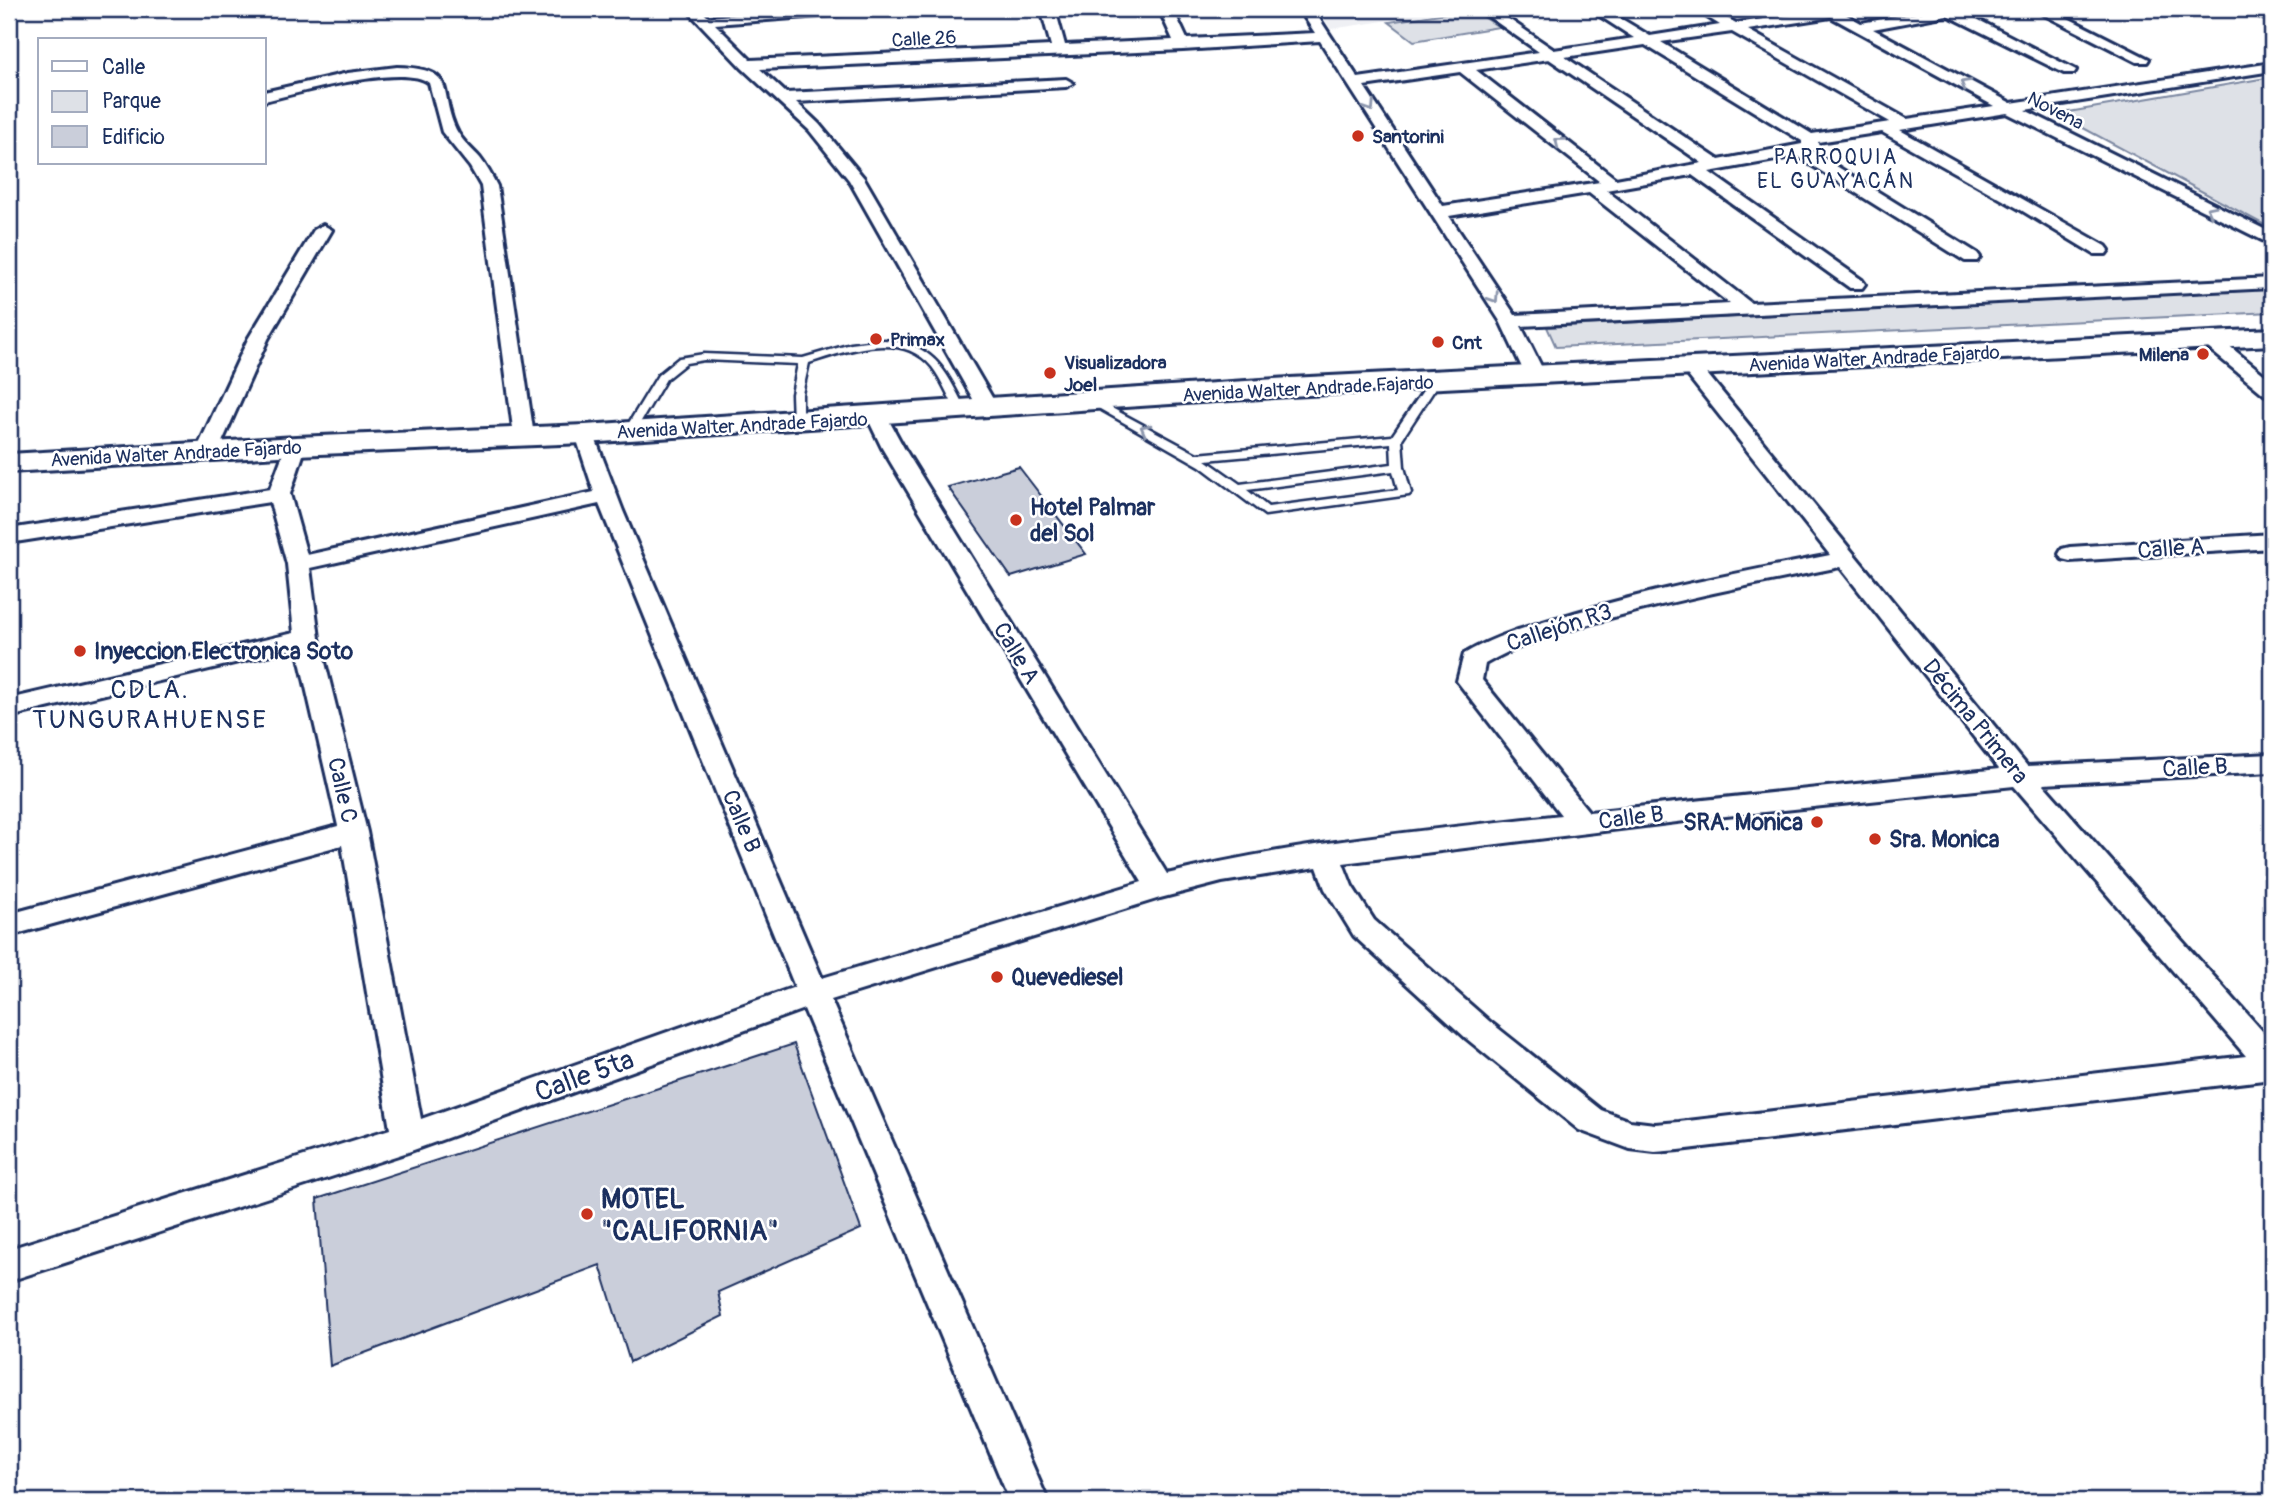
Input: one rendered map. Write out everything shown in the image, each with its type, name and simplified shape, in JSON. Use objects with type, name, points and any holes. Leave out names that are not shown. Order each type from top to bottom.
[{"type":"main road","name":"Avenida Walter Andrade Fajardo","points":[[9,463],[877,417],[974,407],[1290,387],[2272,337]]},
{"type":"street","points":[[699,15],[860,9]]},
{"type":"street","points":[[1048,9],[1059,50]]},
{"type":"street","points":[[1166,9],[1183,46]]},
{"type":"street","points":[[1306,9],[1509,321],[1536,376]]},
{"type":"street","points":[[1485,9],[1715,165]]},
{"type":"street","points":[[1597,9],[1649,40],[1971,257]]},
{"type":"street","points":[[1701,9],[1903,123]]},
{"type":"street","points":[[2040,9],[2142,59]]},
{"type":"street","points":[[2250,9],[2272,18]]},
{"type":"street","points":[[1860,27],[1954,10],[2069,70]]},
{"type":"street","points":[[1355,83],[1734,28],[1829,11]]},
{"type":"street","name":"Novena","points":[[1829,11],[2008,108],[2272,240]]},
{"type":"street","points":[[699,15],[747,65],[814,127],[862,186],[974,407]]},
{"type":"street","name":"Calle 26","points":[[747,65],[1183,46],[1324,37]]},
{"type":"street","points":[[1463,67],[1613,184]]},
{"type":"street","points":[[1438,212],[1512,202],[1715,165],[1882,126],[2272,67]]},
{"type":"street","points":[[266,97],[360,76],[416,73],[429,76],[442,94],[443,116],[453,142],[473,160],[489,186],[524,436]]},
{"type":"street","points":[[785,98],[1066,83]]},
{"type":"street","points":[[1882,126],[2027,206],[2100,250]]},
{"type":"street","points":[[1694,169],[1856,284]]},
{"type":"street","points":[[1592,188],[1746,309]]},
{"type":"street","points":[[207,451],[258,339],[324,230]]},
{"type":"street","points":[[1509,321],[2272,282]]},
{"type":"street","points":[[2209,339],[2272,391]]},
{"type":"street","name":"Décima Primera","points":[[1692,368],[2020,776],[2272,1065]]},
{"type":"street","name":"Calle A","points":[[877,417],[892,448],[1160,887]]},
{"type":"street","name":"Calle B","points":[[585,434],[606,496],[902,1207],[1029,1501]]},
{"type":"street","points":[[9,536],[279,494],[296,446]]},
{"type":"street","name":"Calle C","points":[[279,494],[298,564],[307,638],[353,832],[408,1138]]},
{"type":"street","points":[[298,564],[606,496]]},
{"type":"street","name":"Calle A","points":[[2070,554],[2272,541]]},
{"type":"street","name":"Callejón R3","points":[[1583,823],[1469,681],[1473,660],[1493,648],[1536,632],[1654,597],[1846,559]]},
{"type":"street","points":[[9,708],[307,638]]},
{"type":"street","name":"Calle B","points":[[1160,887],[1222,871],[1326,855],[1583,823],[2020,776],[2272,764]]},
{"type":"street","points":[[9,925],[353,832]]},
{"type":"street","points":[[1326,855],[1339,889],[1364,928],[1478,1030],[1590,1120],[1630,1135],[1655,1138],[1679,1136],[2272,1065]]},
{"type":"street","name":"Calle 5ta","points":[[9,1265],[408,1138],[814,993],[1160,887]]},
{"type":"lane","points":[[630,431],[662,376],[683,360],[704,357],[804,361],[870,344],[915,347],[974,407]]},
{"type":"lane","points":[[798,421],[797,394],[804,361]]},
{"type":"lane","points":[[1091,401],[1199,457],[1240,487],[1265,511],[1405,493],[1398,467],[1396,439],[1435,381]]},
{"type":"lane","points":[[1199,457],[1396,439]]},
{"type":"lane","points":[[1240,487],[1398,467]]},
{"type":"shaded area","points":[[1318,9],[1446,9],[1450,11],[1331,29]]},
{"type":"green space","points":[[1471,9],[1499,27],[1414,41],[1389,22]]},
{"type":"green space","points":[[2272,77],[2272,229],[2057,114]]},
{"type":"green space","points":[[2272,289],[2272,312],[1556,347],[1547,327]]},
{"type":"building","name":"Hotel Palmar del Sol","points":[[1019,467],[1086,554],[1011,577],[948,487]]},
{"type":"building","name":"MOTEL \"CALIFORNIA\"","points":[[794,1044],[861,1229],[718,1292],[723,1316],[630,1362],[600,1265],[330,1366],[317,1199]]},
{"type":"place","name":"Santorini","points":[[1358,136]]},
{"type":"place","name":"Primax","points":[[876,339]]},
{"type":"place","name":"Cnt","points":[[1438,342]]},
{"type":"place","name":"Milena","points":[[2203,354]]},
{"type":"place","name":"Visualizadora Joel","points":[[1050,373]]},
{"type":"place","name":"Hotel Palmar del Sol","points":[[1016,520]]},
{"type":"place","name":"Inyeccion Electronica Soto","points":[[80,651]]},
{"type":"place","name":"SRA. Monica","points":[[1817,822]]},
{"type":"place","name":"Sra. Monica","points":[[1875,839]]},
{"type":"place","name":"Quevediesel","points":[[997,977]]},
{"type":"place","name":"MOTEL \"CALIFORNIA\"","points":[[587,1214]]},
{"type":"district","name":"PARROQUIA EL GUAYACÁN","points":[[1836,169]]},
{"type":"district","name":"CDLA. TUNGURAHUENSE","points":[[150,704]]}]
